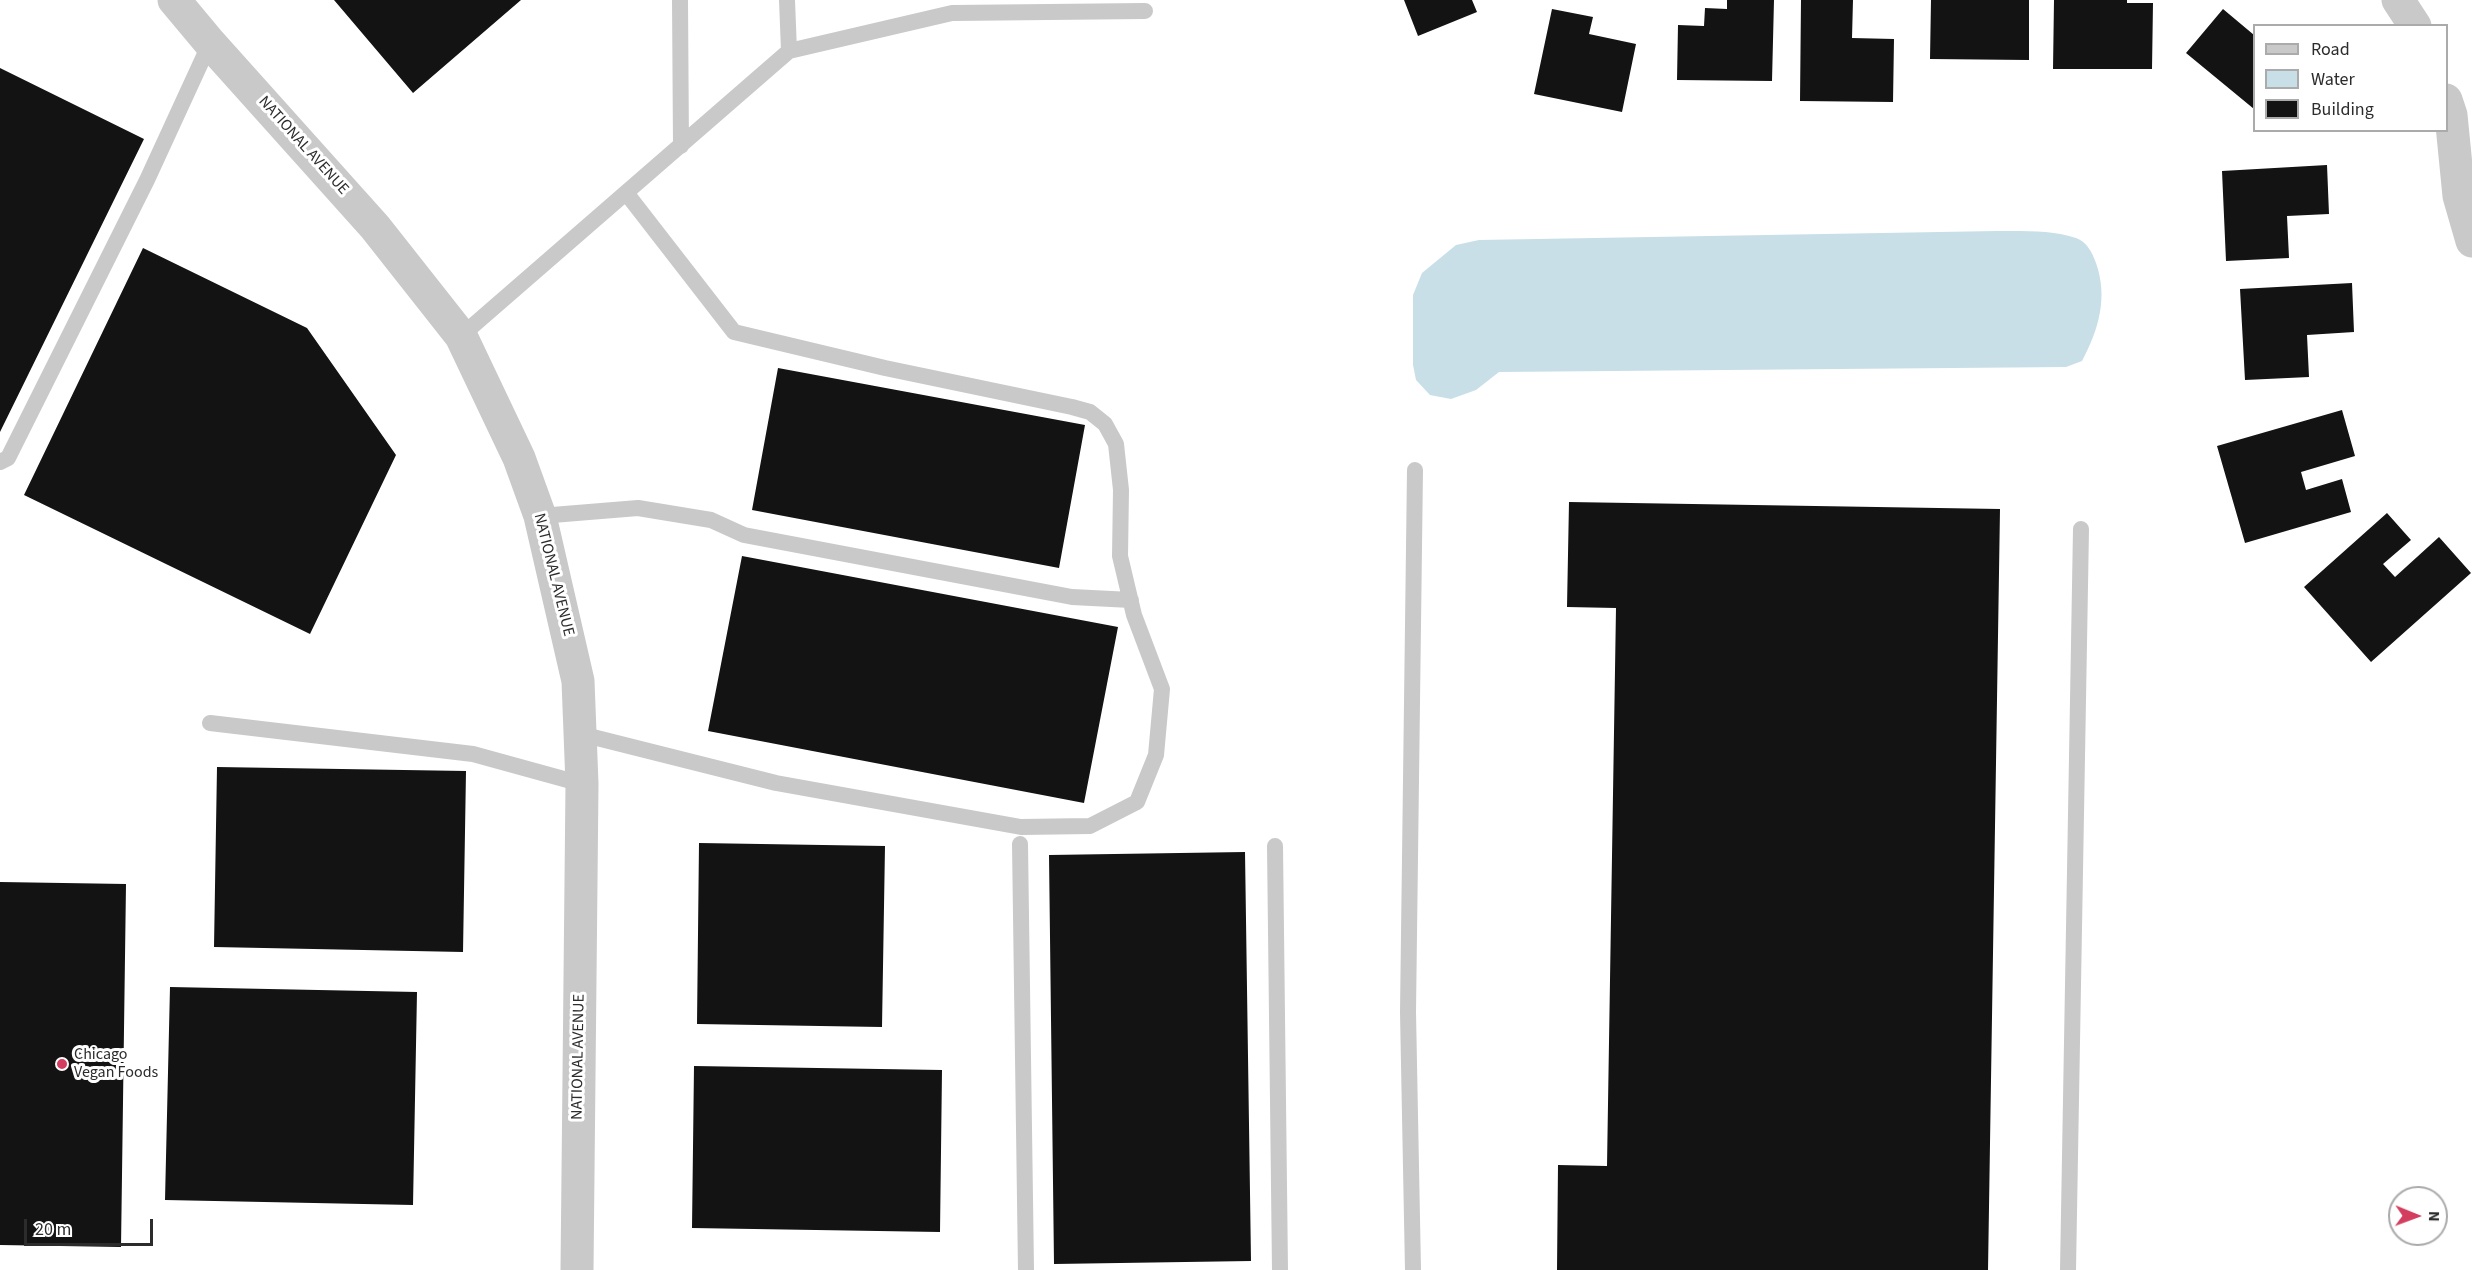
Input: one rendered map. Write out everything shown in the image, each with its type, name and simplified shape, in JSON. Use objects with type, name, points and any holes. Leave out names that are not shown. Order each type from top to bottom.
[{"type":"street","name":"NATIONAL AVENUE","points":[[174,0],[375,227],[461,336],[519,458],[540,516],[578,681],[581,734],[577,1270]]},
{"type":"street","points":[[2398,0],[2414,24]]},
{"type":"street","points":[[2448,106],[2451,115],[2459,196],[2472,241]]},
{"type":"lane","points":[[680,0],[681,146]]},
{"type":"lane","points":[[787,0],[789,51]]},
{"type":"lane","points":[[461,336],[789,51],[952,13],[1145,11]]},
{"type":"lane","points":[[0,462],[8,458],[147,180],[210,43]]},
{"type":"lane","points":[[581,734],[776,783],[1022,827],[1090,826],[1137,802],[1156,755],[1162,689],[1134,615],[1119,556],[1121,490],[1116,444],[1105,424],[1090,412],[1072,407],[885,368],[734,332],[627,194]]},
{"type":"lane","points":[[1413,1270],[1408,1012],[1415,470]]},
{"type":"lane","points":[[540,516],[638,508],[711,520],[744,535],[1072,597],[1131,600]]},
{"type":"lane","points":[[2068,1270],[2081,529]]},
{"type":"lane","points":[[210,723],[473,754],[582,784]]},
{"type":"lane","points":[[1020,844],[1026,1270]]},
{"type":"lane","points":[[1275,846],[1280,1270]]},
{"type":"water","points":[[1997,231],[2067,235],[2080,240],[2089,248],[2100,276],[2101,301],[2097,325],[2082,361],[2066,367],[1499,372],[1476,390],[1451,399],[1430,395],[1416,380],[1413,365],[1413,295],[1422,273],[1456,245],[1479,240]]},
{"type":"building","points":[[334,0],[521,0],[413,93]]},
{"type":"building","points":[[1404,0],[1472,0],[1477,12],[1418,36]]},
{"type":"building","points":[[1727,0],[1774,0],[1772,81],[1677,80],[1678,25],[1704,26],[1705,8],[1727,9]]},
{"type":"building","points":[[1801,0],[1853,0],[1852,38],[1894,39],[1893,102],[1800,101]]},
{"type":"building","points":[[1931,0],[2029,0],[2029,60],[1930,59]]},
{"type":"building","points":[[2054,0],[2127,0],[2127,3],[2153,3],[2152,69],[2053,69]]},
{"type":"building","points":[[1552,9],[1593,17],[1589,34],[1636,44],[1622,112],[1534,94]]},
{"type":"building","points":[[2223,9],[2253,34],[2253,108],[2186,53]]},
{"type":"building","points":[[0,68],[144,139],[0,432]]},
{"type":"building","points":[[2327,165],[2329,214],[2287,216],[2289,258],[2226,261],[2222,171]]},
{"type":"building","points":[[143,248],[307,328],[396,455],[310,634],[24,495]]},
{"type":"building","points":[[2352,283],[2354,332],[2307,335],[2309,377],[2245,380],[2240,289]]},
{"type":"building","points":[[778,368],[1085,425],[1059,568],[752,510]]},
{"type":"building","points":[[2342,410],[2355,456],[2301,472],[2306,490],[2342,479],[2351,512],[2245,543],[2217,446]]},
{"type":"building","points":[[1569,502],[2000,509],[1988,1270],[1557,1270],[1558,1165],[1607,1166],[1616,608],[1567,607]]},
{"type":"building","points":[[2387,513],[2411,540],[2383,564],[2395,577],[2439,537],[2471,573],[2371,662],[2304,587]]},
{"type":"building","points":[[742,556],[1118,627],[1084,803],[708,731]]},
{"type":"building","points":[[217,767],[466,771],[463,952],[214,947]]},
{"type":"building","points":[[699,843],[885,846],[882,1027],[697,1024]]},
{"type":"building","points":[[1245,852],[1251,1261],[1054,1264],[1049,855]]},
{"type":"building","name":"Chicago Vegan Foods","points":[[0,882],[126,884],[121,1247],[0,1245]]},
{"type":"building","points":[[170,987],[417,992],[413,1205],[165,1200]]},
{"type":"building","points":[[694,1066],[942,1070],[940,1232],[692,1228]]},
{"type":"place","name":"Chicago Vegan Foods","points":[[62,1064]]}]
